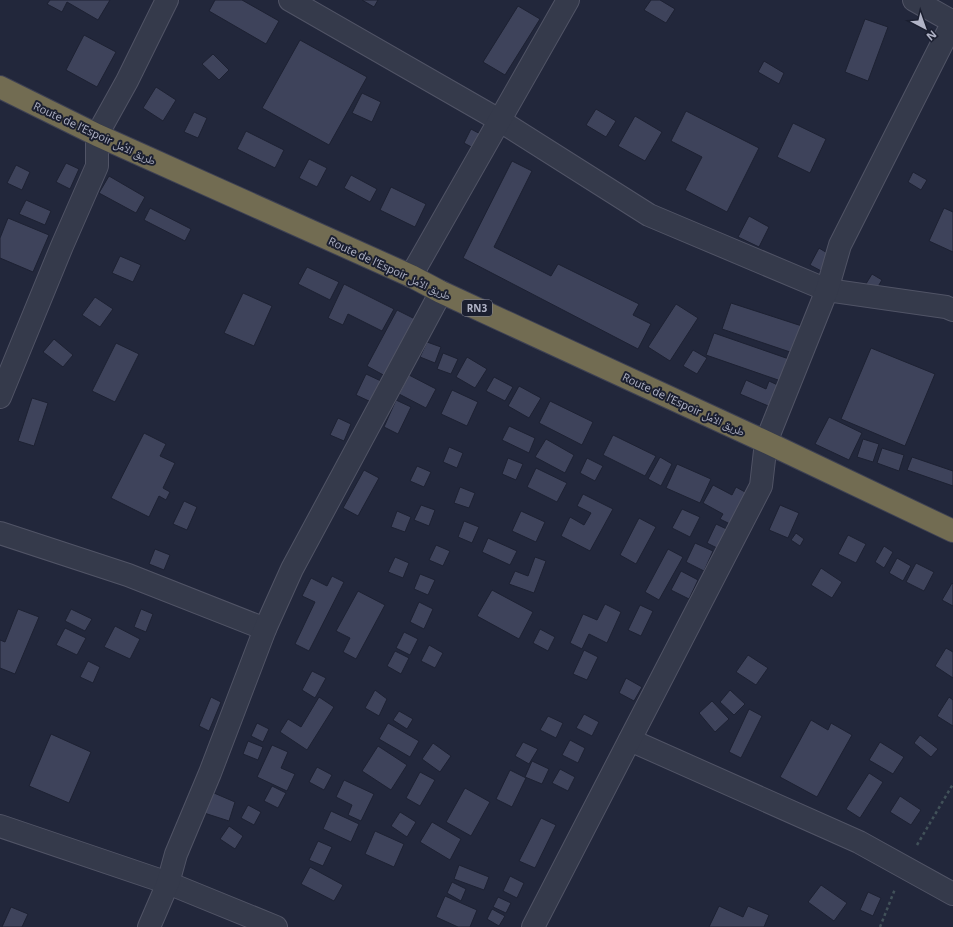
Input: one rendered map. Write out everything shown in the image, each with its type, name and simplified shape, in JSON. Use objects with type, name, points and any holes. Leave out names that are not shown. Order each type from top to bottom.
[{"type":"highway","name":"Route de l’Espoir طريق الأمل","points":[[0,87],[97,135],[411,276],[441,292],[766,442],[953,531]]},
{"type":"street","points":[[0,397],[62,246],[97,166],[97,135],[127,81],[166,0]]},
{"type":"street","points":[[290,0],[498,120],[649,215],[827,290],[946,307],[953,310]]},
{"type":"street","points":[[411,276],[498,120],[568,0]]},
{"type":"street","points":[[533,927],[761,486],[766,442],[827,290],[840,244],[953,22],[914,0]]},
{"type":"street","points":[[149,927],[168,882],[176,854],[210,773],[265,629],[292,569],[441,292]]},
{"type":"street","points":[[0,533],[128,575],[265,629]]},
{"type":"street","points":[[630,740],[859,842],[953,894]]},
{"type":"street","points":[[0,826],[168,882],[276,927]]},
{"type":"building","points":[[50,0],[110,0],[98,20],[67,2],[62,12],[47,4]]},
{"type":"building","points":[[215,0],[242,0],[279,21],[266,44],[209,11]]},
{"type":"building","points":[[362,0],[378,0],[374,7]]},
{"type":"building","points":[[651,0],[660,0],[675,9],[666,23],[644,10]]},
{"type":"building","points":[[518,6],[540,19],[505,75],[483,62]]},
{"type":"building","points":[[865,19],[888,27],[868,81],[845,72]]},
{"type":"building","points":[[84,35],[116,52],[97,87],[66,70]]},
{"type":"building","points":[[300,40],[367,77],[329,145],[262,108]]},
{"type":"building","points":[[213,54],[229,70],[219,80],[202,64]]},
{"type":"building","points":[[764,61],[784,73],[779,84],[758,72]]},
{"type":"building","points":[[156,87],[176,100],[163,121],[143,108]]},
{"type":"building","points":[[362,93],[381,102],[372,122],[352,113]]},
{"type":"building","points":[[596,109],[616,121],[606,137],[586,125]]},
{"type":"building","points":[[686,111],[759,148],[727,212],[685,190],[702,157],[671,141]]},
{"type":"building","points":[[194,112],[207,118],[198,138],[184,132]]},
{"type":"building","points":[[635,116],[662,132],[645,161],[618,146]]},
{"type":"building","points":[[793,123],[826,139],[810,173],[777,157]]},
{"type":"building","points":[[471,129],[484,136],[477,150],[464,143]]},
{"type":"building","points":[[246,131],[284,150],[275,168],[237,149]]},
{"type":"building","points":[[309,159],[327,168],[317,187],[299,178]]},
{"type":"building","points":[[512,161],[532,171],[494,247],[551,276],[558,264],[639,304],[633,315],[651,324],[638,349],[463,258]]},
{"type":"building","points":[[66,163],[79,169],[70,189],[56,182]]},
{"type":"building","points":[[16,165],[30,172],[22,190],[7,183]]},
{"type":"building","points":[[913,172],[927,180],[921,190],[908,182]]},
{"type":"building","points":[[351,175],[377,189],[370,202],[344,188]]},
{"type":"building","points":[[109,176],[145,197],[136,213],[99,193]]},
{"type":"building","points":[[391,187],[426,204],[415,227],[380,210]]},
{"type":"building","points":[[26,200],[51,211],[45,225],[19,214]]},
{"type":"building","points":[[150,208],[191,229],[185,241],[144,220]]},
{"type":"building","points":[[944,208],[953,212],[953,252],[929,241]]},
{"type":"building","points":[[749,216],[769,227],[759,247],[738,237]]},
{"type":"building","points":[[8,218],[49,235],[33,272],[0,258],[0,238]]},
{"type":"building","points":[[819,248],[834,257],[825,273],[810,265]]},
{"type":"building","points":[[120,256],[141,265],[133,282],[112,273]]},
{"type":"building","points":[[307,267],[339,282],[330,300],[298,284]]},
{"type":"building","points":[[872,274],[882,280],[874,293],[864,287]]},
{"type":"building","points":[[344,284],[394,309],[382,331],[348,314],[343,325],[328,318]]},
{"type":"building","points":[[243,293],[272,306],[254,346],[224,333]]},
{"type":"building","points":[[95,297],[113,309],[100,327],[82,315]]},
{"type":"building","points":[[731,303],[805,327],[796,354],[722,329]]},
{"type":"building","points":[[676,304],[698,318],[670,361],[648,347]]},
{"type":"building","points":[[397,310],[417,320],[387,377],[367,366]]},
{"type":"building","points":[[714,333],[789,359],[781,381],[706,355]]},
{"type":"building","points":[[54,339],[73,355],[63,367],[43,352]]},
{"type":"building","points":[[427,342],[441,347],[435,363],[420,357]]},
{"type":"building","points":[[116,343],[139,354],[115,402],[92,391]]},
{"type":"building","points":[[871,348],[935,374],[905,446],[841,419]]},
{"type":"building","points":[[693,350],[707,358],[697,374],[683,366]]},
{"type":"building","points":[[443,353],[458,359],[451,374],[437,369]]},
{"type":"building","points":[[467,357],[487,369],[475,388],[456,377]]},
{"type":"building","points":[[366,374],[381,381],[371,402],[356,395]]},
{"type":"building","points":[[409,375],[436,389],[426,408],[399,394]]},
{"type":"building","points":[[494,377],[513,387],[505,401],[486,391]]},
{"type":"building","points":[[746,380],[766,389],[769,381],[782,387],[773,408],[740,394]]},
{"type":"building","points":[[519,386],[541,398],[529,418],[508,406]]},
{"type":"building","points":[[452,390],[478,402],[467,426],[441,414]]},
{"type":"building","points":[[32,398],[48,403],[34,446],[18,441]]},
{"type":"building","points":[[396,400],[411,407],[398,434],[384,427]]},
{"type":"building","points":[[550,401],[593,422],[582,445],[539,423]]},
{"type":"building","points":[[829,417],[862,433],[849,460],[815,444]]},
{"type":"building","points":[[338,418],[351,424],[344,441],[330,435]]},
{"type":"building","points":[[509,426],[535,438],[529,453],[502,440]]},
{"type":"building","points":[[144,433],[166,444],[160,456],[175,463],[163,488],[170,492],[166,500],[159,496],[149,517],[111,498]]},
{"type":"building","points":[[613,435],[656,456],[645,476],[603,455]]},
{"type":"building","points":[[546,439],[574,455],[565,473],[535,457]]},
{"type":"building","points":[[863,439],[879,444],[873,462],[857,457]]},
{"type":"building","points":[[449,447],[463,453],[457,468],[443,462]]},
{"type":"building","points":[[882,448],[904,455],[899,471],[877,463]]},
{"type":"building","points":[[660,457],[672,464],[661,486],[648,479]]},
{"type":"building","points":[[912,457],[953,471],[953,486],[907,470]]},
{"type":"building","points":[[508,458],[523,464],[516,480],[502,474]]},
{"type":"building","points":[[587,458],[603,466],[595,481],[580,473]]},
{"type":"building","points":[[677,464],[711,479],[700,503],[666,488]]},
{"type":"building","points":[[417,466],[431,472],[424,487],[410,481]]},
{"type":"building","points":[[536,468],[567,483],[557,502],[527,487]]},
{"type":"building","points":[[364,470],[379,478],[358,516],[343,508]]},
{"type":"building","points":[[713,485],[732,495],[736,487],[754,497],[738,528],[720,519],[723,514],[703,503]]},
{"type":"building","points":[[460,487],[475,493],[469,508],[454,503]]},
{"type":"building","points":[[583,494],[613,509],[590,551],[561,536],[570,517],[584,525],[591,513],[577,506]]},
{"type":"building","points":[[184,501],[197,507],[187,530],[173,524]]},
{"type":"building","points":[[421,505],[435,510],[429,526],[414,520]]},
{"type":"building","points":[[780,505],[799,513],[788,538],[769,530]]},
{"type":"building","points":[[682,509],[700,517],[690,537],[672,528]]},
{"type":"building","points":[[397,511],[411,517],[405,532],[391,527]]},
{"type":"building","points":[[521,511],[545,522],[536,542],[512,531]]},
{"type":"building","points":[[639,518],[656,527],[636,564],[620,555]]},
{"type":"building","points":[[464,521],[479,527],[472,543],[458,537]]},
{"type":"building","points":[[716,524],[735,533],[725,552],[707,543]]},
{"type":"building","points":[[796,533],[804,539],[800,546],[791,540]]},
{"type":"building","points":[[848,535],[866,544],[856,563],[838,554]]},
{"type":"building","points":[[488,538],[517,551],[510,565],[482,552]]},
{"type":"building","points":[[695,543],[713,551],[704,571],[686,562]]},
{"type":"building","points":[[436,545],[450,551],[443,566],[429,560]]},
{"type":"building","points":[[884,546],[893,552],[884,568],[875,562]]},
{"type":"building","points":[[155,549],[170,555],[164,570],[149,564]]},
{"type":"building","points":[[668,549],[683,557],[659,600],[645,592]]},
{"type":"building","points":[[395,557],[409,563],[403,578],[388,572]]},
{"type":"building","points":[[535,557],[546,561],[534,593],[509,584],[515,571],[528,576]]},
{"type":"building","points":[[897,558],[911,566],[903,581],[889,573]]},
{"type":"building","points":[[916,563],[934,572],[924,591],[906,582]]},
{"type":"building","points":[[821,568],[842,582],[832,598],[811,585]]},
{"type":"building","points":[[681,571],[698,580],[689,599],[671,590]]},
{"type":"building","points":[[420,574],[435,580],[428,595],[414,589]]},
{"type":"building","points":[[332,576],[344,582],[309,651],[295,644],[315,602],[302,596],[311,578],[327,586]]},
{"type":"building","points":[[952,583],[953,584],[953,606],[942,600]]},
{"type":"building","points":[[492,590],[533,612],[519,639],[477,616]]},
{"type":"building","points":[[358,591],[385,605],[356,659],[343,652],[350,638],[336,631]]},
{"type":"building","points":[[419,602],[433,609],[424,629],[410,622]]},
{"type":"building","points":[[605,604],[621,612],[607,643],[589,634],[582,649],[570,643],[583,614],[597,620]]},
{"type":"building","points":[[640,605],[653,611],[641,636],[628,630]]},
{"type":"building","points":[[18,609],[39,617],[15,674],[0,668],[0,640],[5,642]]},
{"type":"building","points":[[71,609],[92,619],[85,631],[65,621]]},
{"type":"building","points":[[141,609],[153,614],[146,632],[134,627]]},
{"type":"building","points":[[115,626],[140,639],[130,659],[104,647]]},
{"type":"building","points":[[65,628],[86,638],[77,655],[56,645]]},
{"type":"building","points":[[540,629],[555,637],[548,651],[533,643]]},
{"type":"building","points":[[404,632],[418,639],[410,655],[396,648]]},
{"type":"building","points":[[429,645],[443,653],[435,668],[421,661]]},
{"type":"building","points":[[946,648],[953,652],[953,678],[935,666]]},
{"type":"building","points":[[584,650],[598,657],[587,680],[573,674]]},
{"type":"building","points":[[395,651],[409,658],[401,674],[387,666]]},
{"type":"building","points":[[748,655],[768,668],[756,685],[736,672]]},
{"type":"building","points":[[88,661],[100,667],[93,683],[80,677]]},
{"type":"building","points":[[312,671],[326,678],[315,698],[302,690]]},
{"type":"building","points":[[626,678],[642,687],[634,701],[619,693]]},
{"type":"building","points":[[375,690],[387,699],[379,716],[365,708]]},
{"type":"building","points":[[730,690],[745,704],[734,715],[720,702]]},
{"type":"building","points":[[211,697],[221,702],[209,731],[199,726]]},
{"type":"building","points":[[319,697],[334,707],[307,750],[280,732],[288,719],[301,727]]},
{"type":"building","points":[[949,697],[953,700],[953,726],[937,716]]},
{"type":"building","points":[[712,701],[729,719],[715,732],[699,713]]},
{"type":"building","points":[[749,709],[762,716],[741,758],[729,752]]},
{"type":"building","points":[[399,711],[413,719],[407,729],[393,720]]},
{"type":"building","points":[[584,714],[599,722],[592,736],[576,728]]},
{"type":"building","points":[[548,716],[563,723],[556,738],[540,730]]},
{"type":"building","points":[[811,720],[828,730],[831,723],[852,735],[817,797],[780,777]]},
{"type":"building","points":[[257,723],[269,729],[263,742],[251,736]]},
{"type":"building","points":[[388,723],[419,741],[410,757],[379,739]]},
{"type":"building","points":[[51,734],[91,752],[69,803],[29,786]]},
{"type":"building","points":[[920,735],[938,749],[931,757],[914,743]]},
{"type":"building","points":[[570,740],[585,748],[578,763],[562,755]]},
{"type":"building","points":[[248,741],[263,747],[258,760],[243,754]]},
{"type":"building","points":[[523,742],[538,749],[529,764],[515,756]]},
{"type":"building","points":[[880,742],[904,757],[893,774],[869,760]]},
{"type":"building","points":[[433,743],[451,756],[440,772],[422,759]]},
{"type":"building","points":[[272,745],[288,752],[281,768],[295,774],[287,791],[257,777]]},
{"type":"building","points":[[378,746],[407,765],[391,790],[362,771]]},
{"type":"building","points":[[532,761],[549,769],[542,784],[525,777]]},
{"type":"building","points":[[317,767],[332,775],[324,790],[309,782]]},
{"type":"building","points":[[560,769],[575,777],[568,791],[552,783]]},
{"type":"building","points":[[510,770],[526,778],[512,807],[496,799]]},
{"type":"building","points":[[420,772],[435,780],[420,806],[406,798]]},
{"type":"building","points":[[869,773],[883,782],[860,818],[846,809]]},
{"type":"building","points":[[344,780],[374,794],[361,821],[348,815],[352,805],[336,797]]},
{"type":"building","points":[[272,786],[286,793],[278,808],[264,801]]},
{"type":"building","points":[[465,788],[490,802],[471,836],[446,822]]},
{"type":"building","points":[[207,790],[235,802],[229,821],[198,811]]},
{"type":"building","points":[[900,796],[921,810],[911,825],[890,812]]},
{"type":"building","points":[[248,805],[261,812],[254,825],[241,818]]},
{"type":"building","points":[[331,811],[359,824],[351,842],[323,829]]},
{"type":"building","points":[[400,812],[416,822],[407,837],[391,826]]},
{"type":"building","points":[[541,818],[556,825],[535,868],[519,861]]},
{"type":"building","points":[[432,822],[461,839],[450,860],[420,842]]},
{"type":"building","points":[[229,826],[243,836],[235,849],[220,839]]},
{"type":"building","points":[[375,831],[404,844],[394,867],[365,854]]},
{"type":"building","points":[[318,841],[332,847],[323,866],[309,860]]},
{"type":"building","points":[[459,865],[489,877],[484,890],[454,879]]},
{"type":"building","points":[[310,867],[343,885],[334,901],[301,884]]},
{"type":"building","points":[[510,876],[524,883],[517,898],[503,891]]},
{"type":"building","points":[[452,882],[466,889],[461,901],[447,893]]},
{"type":"building","points":[[821,885],[847,903],[834,921],[808,902]]},
{"type":"building","points":[[868,892],[881,898],[873,916],[860,910]]},
{"type":"building","points":[[445,896],[477,910],[470,927],[458,927],[436,917]]},
{"type":"building","points":[[498,897],[511,903],[506,913],[493,907]]},
{"type":"building","points":[[719,906],[743,917],[748,906],[769,915],[764,927],[709,927]]},
{"type":"building","points":[[11,907],[28,914],[22,927],[2,927]]},
{"type":"building","points":[[492,909],[505,916],[499,926],[487,919]]}]
